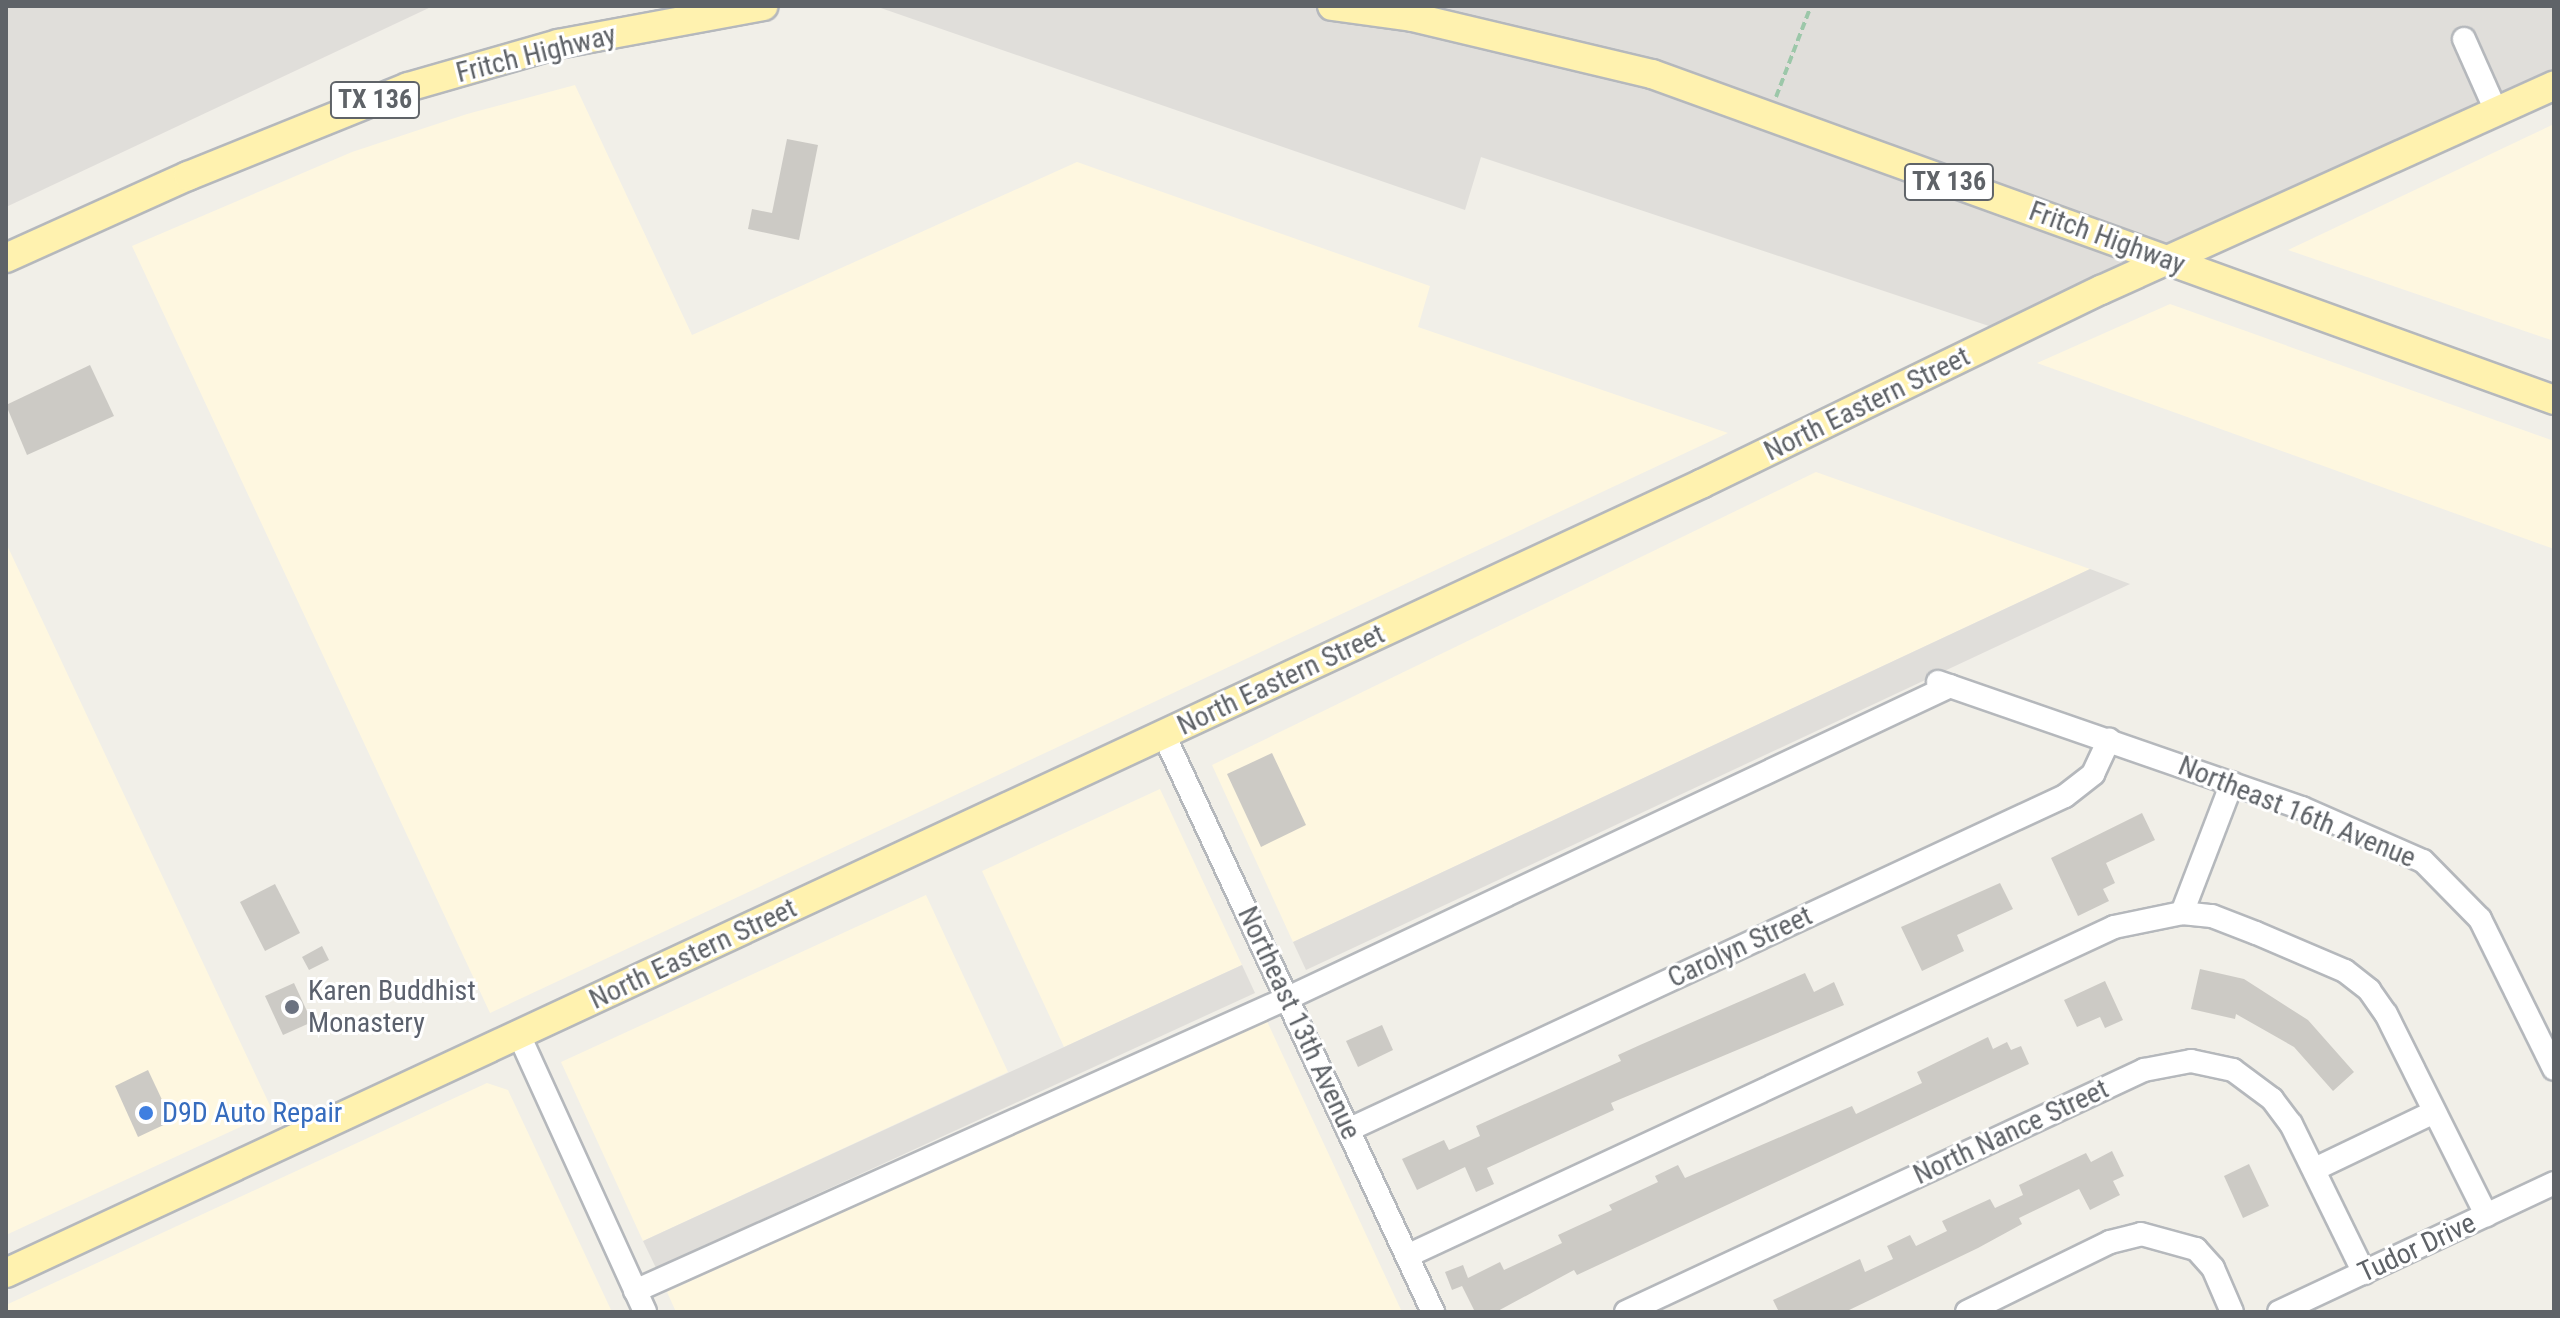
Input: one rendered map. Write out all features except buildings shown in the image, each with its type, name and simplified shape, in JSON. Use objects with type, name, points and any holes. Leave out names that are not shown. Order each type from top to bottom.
[{"type":"main road","name":"Fritch Highway","points":[[6,258],[201,171],[408,87],[558,44],[764,6]]},
{"type":"main road","name":"Fritch Highway","points":[[1332,6],[1412,17],[1652,74],[2554,400]]},
{"type":"main road","name":"North Eastern Street","points":[[6,1273],[1164,735],[2168,260],[2554,85]]},
{"type":"street","points":[[2464,39],[2496,111]]},
{"type":"street","name":"Northeast 16th Avenue","points":[[1288,998],[1942,684],[2232,783],[2423,861],[2456,890],[2501,956],[2554,1069]]},
{"type":"street","name":"Northeast 13th Avenue","points":[[1164,735],[1433,1312]]},
{"type":"street","name":"Carolyn Street","points":[[1348,1130],[2065,796],[2093,774],[2109,740]]},
{"type":"street","points":[[2182,913],[2232,783]]},
{"type":"street","points":[[1407,1256],[2114,927],[2182,913],[2212,916],[2256,933],[2345,971],[2369,990],[2386,1014],[2486,1215]]},
{"type":"street","points":[[635,1291],[1288,998]]},
{"type":"street","points":[[519,1035],[645,1312]]},
{"type":"street","name":"North Nance Street","points":[[1626,1312],[2167,1062],[2212,1063],[2251,1081],[2291,1124],[2364,1273]]},
{"type":"street","points":[[2315,1169],[2434,1112]]},
{"type":"street","name":"Tudor Drive","points":[[2279,1312],[2554,1183]]},
{"type":"street","points":[[1967,1312],[2110,1242],[2141,1234],[2196,1249],[2213,1268],[2232,1312]]},
{"type":"path","points":[[1768,117],[1811,6]]},
{"type":"shaded area","points":[[6,6],[433,6],[6,207]]},
{"type":"shaded area","points":[[875,6],[2554,6],[2554,73],[2001,330],[1481,157],[1465,210]]},
{"type":"shaded area","points":[[575,85],[692,335],[1077,162],[1430,286],[1418,327],[1728,433],[490,1013],[132,246],[352,152],[467,114]]},
{"type":"shaded area","points":[[2554,124],[2554,341],[2288,250]]},
{"type":"shaded area","points":[[2170,304],[2554,441],[2554,549],[2037,363]]},
{"type":"shaded area","points":[[1816,472],[2090,569],[1293,942],[1212,765]]},
{"type":"shaded area","points":[[6,543],[273,1112],[6,1235]]},
{"type":"shaded area","points":[[2090,569],[2130,584],[1306,970],[1293,942]]},
{"type":"shaded area","points":[[1160,789],[1242,965],[1064,1047],[982,871]]},
{"type":"shaded area","points":[[926,895],[1008,1072],[643,1241],[561,1062]]},
{"type":"shaded area","points":[[1242,965],[1255,993],[656,1268],[643,1241]]},
{"type":"shaded area","points":[[1265,1017],[1402,1312],[676,1312],[667,1292]]},
{"type":"shaded area","points":[[487,1083],[508,1090],[612,1312],[6,1312],[6,1305]]},
{"type":"place","name":"Karen Buddhist Monastery","points":[[292,1007]]},
{"type":"place","name":"D9D Auto Repair","points":[[146,1113]]}]
